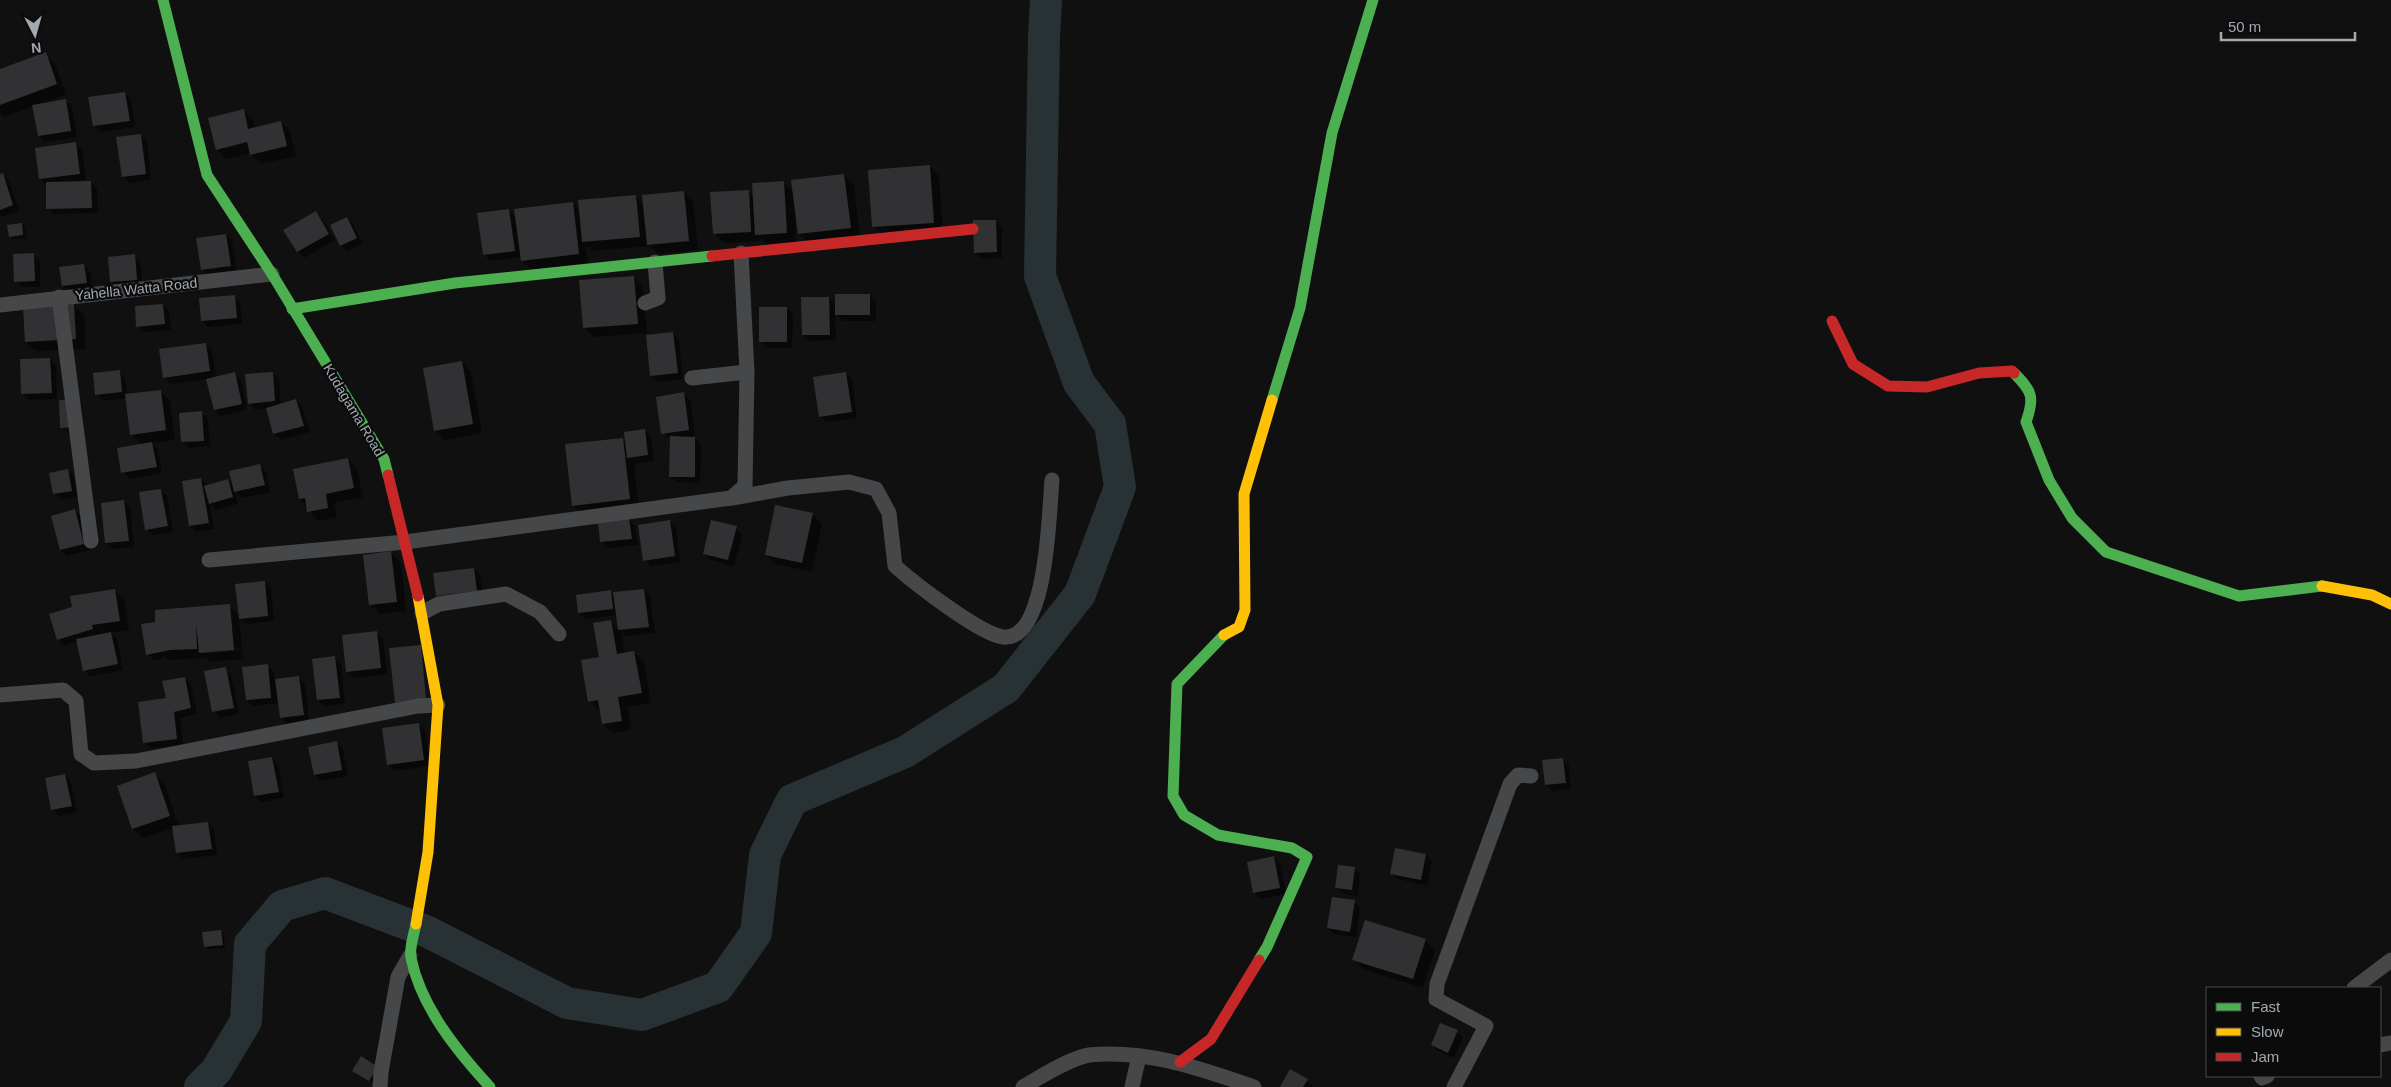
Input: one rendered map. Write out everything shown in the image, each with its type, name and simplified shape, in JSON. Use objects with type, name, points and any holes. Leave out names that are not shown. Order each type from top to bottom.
[{"type":"street","name":"Kudagama Road","points":[[163,0],[171,38],[207,175],[272,274],[384,458],[422,612],[438,705],[428,852],[410,956]]},
{"type":"street","points":[[1180,1062],[1211,1039],[1267,947],[1307,858],[1292,848],[1218,835],[1184,815],[1173,796],[1177,684],[1224,635],[1239,627],[1245,610],[1244,494],[1300,308],[1332,133],[1373,0]]},
{"type":"street","points":[[292,309],[455,283],[973,229]]},
{"type":"street","points":[[731,498],[745,486],[747,372],[741,253]]},
{"type":"street","points":[[645,303],[658,298],[655,262]]},
{"type":"street","name":"Yahella Watta Road","points":[[0,305],[272,274]]},
{"type":"street","points":[[60,297],[91,541]]},
{"type":"street","points":[[1832,321],[1853,364],[1888,386],[1926,387],[1979,373],[2012,372],[2030,389],[2032,406],[2026,422],[2050,480],[2072,518],[2106,552],[2238,596],[2322,586],[2372,595],[2391,604]]},
{"type":"street","points":[[692,378],[747,372]]},
{"type":"street","points":[[209,560],[405,542],[731,498],[788,488],[849,482],[876,488],[889,513],[895,566],[984,632],[1005,637],[1019,632],[1032,617],[1041,592],[1052,480]]},
{"type":"street","points":[[422,612],[439,604],[506,594],[540,612],[559,634]]},
{"type":"street","points":[[0,695],[63,690],[76,701],[81,754],[94,763],[136,761],[418,706],[438,705]]},
{"type":"street","points":[[1454,1087],[1486,1026],[1436,1000],[1438,984],[1510,784],[1518,775],[1531,776]]},
{"type":"street","points":[[380,1087],[398,977],[410,956]]},
{"type":"street","points":[[410,956],[424,996],[461,1055],[490,1087]]},
{"type":"street","points":[[2355,987],[2391,960]]},
{"type":"street","points":[[1023,1087],[1047,1072],[1088,1056],[1139,1056],[1180,1062],[1254,1087]]},
{"type":"street","points":[[1132,1087],[1139,1056]]},
{"type":"building","points":[[46,52],[57,84],[0,105],[0,69]]},
{"type":"building","points":[[125,92],[130,121],[93,126],[88,97]]},
{"type":"building","points":[[66,99],[71,131],[38,136],[32,105]]},
{"type":"building","points":[[244,109],[248,129],[281,121],[287,146],[250,155],[247,142],[216,150],[208,118]]},
{"type":"building","points":[[141,134],[146,174],[122,177],[116,137]]},
{"type":"building","points":[[76,142],[80,174],[39,179],[35,148]]},
{"type":"building","points":[[930,165],[934,223],[872,227],[868,170]]},
{"type":"building","points":[[3,173],[13,205],[0,210],[0,174]]},
{"type":"building","points":[[844,174],[851,228],[798,234],[791,180]]},
{"type":"building","points":[[91,181],[92,208],[46,209],[46,182]]},
{"type":"building","points":[[784,181],[787,233],[755,235],[752,183]]},
{"type":"building","points":[[749,190],[751,232],[713,234],[710,192]]},
{"type":"building","points":[[684,191],[689,241],[647,245],[642,195]]},
{"type":"building","points":[[636,195],[640,237],[582,242],[578,200]]},
{"type":"building","points":[[573,202],[579,254],[521,261],[514,209]]},
{"type":"building","points":[[509,209],[515,251],[483,255],[477,213]]},
{"type":"building","points":[[316,211],[329,234],[297,252],[283,230]]},
{"type":"building","points":[[347,217],[357,238],[340,246],[330,225]]},
{"type":"building","points":[[973,220],[996,220],[997,252],[974,253]]},
{"type":"building","points":[[22,223],[23,235],[9,237],[7,225]]},
{"type":"building","points":[[226,234],[231,266],[201,270],[196,238]]},
{"type":"building","points":[[34,253],[35,281],[14,282],[13,254]]},
{"type":"building","points":[[135,254],[137,280],[110,282],[108,257]]},
{"type":"building","points":[[84,264],[87,283],[62,286],[59,267]]},
{"type":"building","points":[[634,276],[638,324],[583,328],[579,280]]},
{"type":"building","points":[[835,294],[870,294],[870,315],[835,315]]},
{"type":"building","points":[[235,295],[237,318],[201,321],[199,298]]},
{"type":"building","points":[[801,297],[829,297],[830,335],[802,335]]},
{"type":"building","points":[[74,304],[76,339],[25,342],[23,307]]},
{"type":"building","points":[[163,304],[165,324],[136,327],[135,306]]},
{"type":"building","points":[[759,307],[787,307],[787,342],[759,342]]},
{"type":"building","points":[[673,332],[678,373],[650,376],[646,335]]},
{"type":"building","points":[[206,343],[210,371],[163,378],[159,349]]},
{"type":"building","points":[[50,358],[52,393],[21,394],[20,359]]},
{"type":"building","points":[[462,361],[473,424],[434,431],[423,368]]},
{"type":"building","points":[[120,370],[122,392],[95,395],[93,373]]},
{"type":"building","points":[[235,372],[242,404],[214,410],[206,379]]},
{"type":"building","points":[[273,372],[275,401],[248,404],[245,374]]},
{"type":"building","points":[[846,372],[852,412],[819,417],[813,377]]},
{"type":"building","points":[[161,390],[166,430],[130,435],[125,394]]},
{"type":"building","points":[[684,392],[689,430],[661,434],[656,397]]},
{"type":"building","points":[[76,399],[77,427],[60,428],[59,400]]},
{"type":"building","points":[[296,399],[304,426],[273,434],[266,408]]},
{"type":"building","points":[[202,411],[204,441],[181,442],[179,413]]},
{"type":"building","points":[[645,429],[648,455],[627,458],[624,432]]},
{"type":"building","points":[[670,436],[695,437],[695,477],[669,477]]},
{"type":"building","points":[[623,438],[630,499],[572,506],[565,444]]},
{"type":"building","points":[[152,442],[157,467],[121,473],[117,448]]},
{"type":"building","points":[[348,458],[354,488],[326,494],[328,508],[307,512],[305,498],[299,499],[293,469]]},
{"type":"building","points":[[260,464],[265,485],[234,492],[229,471]]},
{"type":"building","points":[[68,469],[72,491],[53,494],[49,473]]},
{"type":"building","points":[[201,478],[209,523],[189,526],[182,481]]},
{"type":"building","points":[[228,479],[233,497],[209,504],[204,486]]},
{"type":"building","points":[[161,489],[168,526],[145,530],[139,492]]},
{"type":"building","points":[[124,500],[129,541],[105,543],[101,503]]},
{"type":"building","points":[[775,505],[813,513],[802,563],[765,555]]},
{"type":"building","points":[[75,509],[84,544],[60,550],[51,516]]},
{"type":"building","points":[[629,518],[632,539],[600,542],[598,522]]},
{"type":"building","points":[[670,520],[675,556],[643,561],[638,525]]},
{"type":"building","points":[[711,520],[737,526],[728,560],[703,554]]},
{"type":"building","points":[[391,551],[397,602],[369,605],[363,555]]},
{"type":"building","points":[[474,568],[477,591],[436,596],[433,573]]},
{"type":"building","points":[[265,581],[268,616],[239,619],[235,584]]},
{"type":"building","points":[[115,589],[120,621],[92,625],[93,629],[57,640],[49,614],[72,607],[70,596]]},
{"type":"building","points":[[644,589],[649,627],[618,630],[613,592]]},
{"type":"building","points":[[611,590],[613,609],[578,613],[576,595]]},
{"type":"building","points":[[230,604],[234,650],[199,653],[196,623],[197,649],[170,650],[146,655],[141,624],[155,622],[155,610]]},
{"type":"building","points":[[611,620],[617,654],[634,651],[642,693],[618,697],[622,721],[602,724],[598,700],[588,702],[581,660],[599,657],[593,623]]},
{"type":"building","points":[[377,631],[381,668],[346,672],[342,635]]},
{"type":"building","points":[[111,632],[118,664],[83,671],[76,639]]},
{"type":"building","points":[[421,645],[426,699],[395,703],[389,648]]},
{"type":"building","points":[[335,656],[340,698],[317,700],[312,659]]},
{"type":"building","points":[[268,664],[271,698],[246,700],[242,667]]},
{"type":"building","points":[[226,667],[234,708],[212,712],[204,671]]},
{"type":"building","points":[[299,676],[304,715],[280,718],[275,679]]},
{"type":"building","points":[[185,677],[191,708],[174,712],[177,739],[143,743],[138,702],[166,698],[162,681]]},
{"type":"building","points":[[419,723],[424,760],[387,765],[382,728]]},
{"type":"building","points":[[337,741],[342,770],[314,775],[308,747]]},
{"type":"building","points":[[272,757],[279,792],[254,796],[248,761]]},
{"type":"building","points":[[1563,758],[1566,783],[1545,785],[1542,760]]},
{"type":"building","points":[[155,772],[170,816],[132,829],[117,786]]},
{"type":"building","points":[[65,774],[72,806],[51,810],[45,778]]},
{"type":"building","points":[[208,822],[212,849],[176,853],[172,826]]},
{"type":"building","points":[[1395,848],[1426,854],[1421,880],[1390,874]]},
{"type":"building","points":[[1274,856],[1280,888],[1253,893],[1247,862]]},
{"type":"building","points":[[1338,865],[1355,867],[1352,890],[1335,888]]},
{"type":"building","points":[[1332,897],[1355,900],[1350,932],[1327,928]]},
{"type":"building","points":[[1365,920],[1426,939],[1413,979],[1352,960]]},
{"type":"building","points":[[221,930],[223,945],[204,947],[202,932]]},
{"type":"building","points":[[1440,1023],[1458,1030],[1448,1053],[1431,1045]]},
{"type":"building","points":[[361,1056],[378,1067],[369,1081],[352,1071]]},
{"type":"building","points":[[1290,1069],[1308,1079],[1303,1087],[1280,1087]]},
{"type":"waterway","points":[[200,1087],[216,1071],[246,1021],[250,944],[282,906],[325,893],[428,932],[567,1003],[642,1015],[718,987],[756,933],[765,855],[792,800],[905,752],[1006,688],[1080,594],[1120,487],[1110,424],[1079,383],[1040,276],[1046,0]]},
{"type":"traffic: fast","points":[[163,0],[207,175],[272,274],[384,459],[388,475]]},
{"type":"traffic: fast","points":[[1272,400],[1300,308],[1332,133],[1373,0]]},
{"type":"traffic: fast","points":[[292,309],[455,283],[712,256]]},
{"type":"traffic: fast","points":[[2014,373],[2025,385],[2030,395],[2031,400],[2026,422],[2049,480],[2072,518],[2106,552],[2239,596],[2322,586]]},
{"type":"traffic: fast","points":[[1224,635],[1177,684],[1173,796],[1184,815],[1218,835],[1292,848],[1307,857],[1267,947],[1259,960]]},
{"type":"traffic: fast","points":[[416,924],[411,945],[411,958],[423,994],[453,1043],[490,1087]]},
{"type":"traffic: slow","points":[[1224,635],[1239,627],[1245,610],[1244,494],[1272,400]]},
{"type":"traffic: slow","points":[[2322,586],[2372,595],[2391,604]]},
{"type":"traffic: slow","points":[[416,924],[428,852],[438,705],[418,596]]},
{"type":"traffic: jam","points":[[712,256],[973,229]]},
{"type":"traffic: jam","points":[[1832,321],[1853,364],[1888,386],[1927,387],[1979,373],[2012,371],[2014,373]]},
{"type":"traffic: jam","points":[[388,475],[418,596]]},
{"type":"traffic: jam","points":[[1180,1062],[1211,1039],[1259,960]]}]
